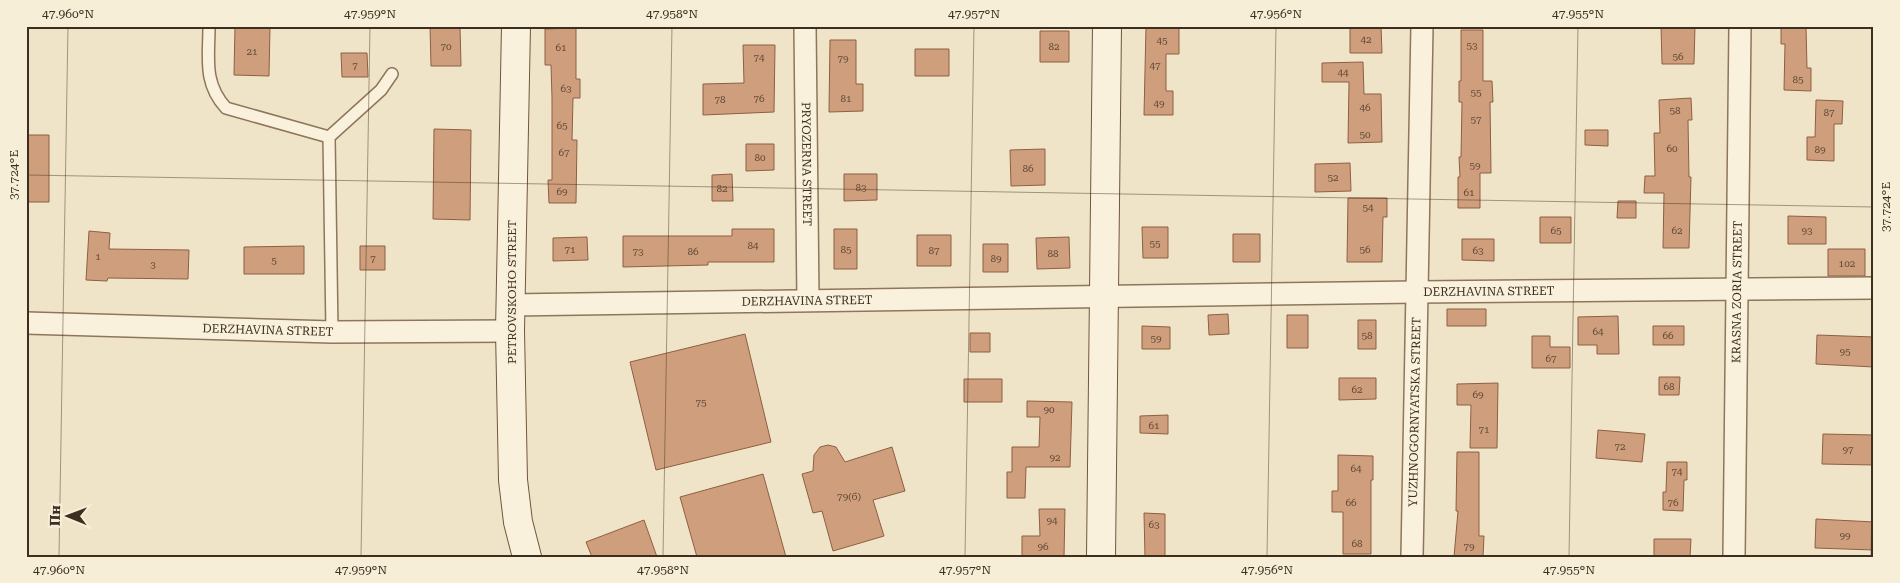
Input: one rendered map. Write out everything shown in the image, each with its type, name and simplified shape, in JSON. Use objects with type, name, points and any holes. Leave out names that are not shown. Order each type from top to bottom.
[{"type":"main road","name":"PETROVSKOHO STREET","points":[[516,26],[510,318],[515,501],[527,557]]},
{"type":"main road","points":[[1101,557],[1107,26]]},
{"type":"street","name":"PRYOZERNA STREET","points":[[805,26],[808,300]]},
{"type":"street","name":"YUZHNOGORNYATSKA STREET","points":[[1412,557],[1422,26]]},
{"type":"street","name":"KRASNA ZORIA STREET","points":[[1734,557],[1740,26]]},
{"type":"street","name":"DERZHAVINA STREET","points":[[26,323],[332,332],[510,318],[808,300],[1736,288],[1874,288]]},
{"type":"lane","points":[[209,26],[208,75],[218,98],[226,108],[329,137]]},
{"type":"lane","points":[[332,332],[329,137],[381,90],[392,74]]},
{"type":"building","points":[[235,26],[270,27],[269,76],[234,75]]},
{"type":"building","points":[[430,26],[460,26],[461,66],[431,66]]},
{"type":"building","points":[[1146,26],[1179,26],[1179,54],[1166,54],[1166,91],[1173,91],[1173,115],[1144,115]]},
{"type":"building","points":[[1350,26],[1381,26],[1382,53],[1350,53]]},
{"type":"building","points":[[1661,26],[1695,26],[1694,64],[1662,64]]},
{"type":"building","points":[[1781,26],[1806,26],[1807,68],[1811,68],[1811,91],[1784,90],[1785,44],[1781,44]]},
{"type":"building","points":[[576,28],[576,79],[580,79],[580,98],[573,98],[572,140],[577,140],[576,203],[549,203],[548,180],[552,180],[552,98],[551,65],[545,65],[545,29]]},
{"type":"building","points":[[1461,30],[1483,30],[1483,81],[1492,81],[1493,102],[1490,102],[1491,173],[1480,173],[1480,208],[1458,208],[1462,102],[1459,102]]},
{"type":"building","points":[[1040,31],[1069,31],[1069,62],[1040,62]]},
{"type":"building","points":[[830,40],[856,40],[856,84],[863,84],[863,111],[829,112]]},
{"type":"building","points":[[743,45],[775,45],[774,112],[703,115],[703,84],[744,83]]},
{"type":"building","points":[[915,49],[949,49],[949,76],[915,76]]},
{"type":"building","points":[[341,53],[367,53],[368,77],[342,77]]},
{"type":"building","points":[[1363,62],[1364,94],[1381,94],[1382,142],[1348,143],[1349,82],[1322,82],[1322,63]]},
{"type":"building","points":[[1691,98],[1692,120],[1688,120],[1689,177],[1691,177],[1689,248],[1663,248],[1664,193],[1644,193],[1645,176],[1655,176],[1654,133],[1660,133],[1659,100]]},
{"type":"building","points":[[1816,100],[1843,101],[1842,124],[1834,124],[1834,161],[1807,160],[1807,137],[1815,137]]},
{"type":"building","points":[[434,129],[471,130],[470,220],[433,219]]},
{"type":"building","points":[[1585,130],[1608,130],[1608,146],[1585,145]]},
{"type":"building","points":[[26,135],[49,135],[49,202],[26,202]]},
{"type":"building","points":[[746,144],[774,144],[774,170],[746,171]]},
{"type":"building","points":[[1045,149],[1045,185],[1011,186],[1010,150]]},
{"type":"building","points":[[1350,163],[1351,191],[1315,192],[1315,164]]},
{"type":"building","points":[[732,174],[733,201],[712,201],[712,175]]},
{"type":"building","points":[[844,174],[877,174],[877,200],[844,201]]},
{"type":"building","points":[[1348,198],[1387,198],[1387,217],[1383,217],[1382,262],[1347,262]]},
{"type":"building","points":[[1618,201],[1636,201],[1636,218],[1617,218]]},
{"type":"building","points":[[1788,216],[1826,217],[1826,244],[1788,244]]},
{"type":"building","points":[[1540,217],[1571,217],[1571,243],[1540,243]]},
{"type":"building","points":[[1142,227],[1168,227],[1168,258],[1143,258]]},
{"type":"building","points":[[732,229],[774,229],[774,262],[708,262],[708,265],[623,267],[623,236],[732,236]]},
{"type":"building","points":[[834,229],[857,229],[857,269],[834,269]]},
{"type":"building","points":[[89,231],[110,233],[109,249],[189,250],[188,279],[108,278],[107,281],[86,280]]},
{"type":"building","points":[[1233,234],[1260,234],[1260,262],[1233,262]]},
{"type":"building","points":[[917,235],[951,235],[951,266],[917,266]]},
{"type":"building","points":[[587,237],[588,260],[553,261],[553,238]]},
{"type":"building","points":[[1069,237],[1070,268],[1037,269],[1036,238]]},
{"type":"building","points":[[1462,239],[1494,239],[1494,261],[1462,260]]},
{"type":"building","points":[[983,244],[1008,244],[1008,272],[983,272]]},
{"type":"building","points":[[304,246],[304,274],[244,274],[244,247]]},
{"type":"building","points":[[360,246],[385,246],[385,270],[360,270]]},
{"type":"building","points":[[1828,249],[1865,249],[1865,276],[1828,276]]},
{"type":"building","points":[[1447,309],[1486,309],[1486,326],[1447,326]]},
{"type":"building","points":[[1228,314],[1229,334],[1209,335],[1208,315]]},
{"type":"building","points":[[1287,315],[1308,315],[1308,348],[1287,348]]},
{"type":"building","points":[[1618,316],[1619,354],[1597,354],[1597,345],[1578,345],[1578,317]]},
{"type":"building","points":[[1358,320],[1376,320],[1376,349],[1358,349]]},
{"type":"building","points":[[1142,326],[1170,327],[1170,349],[1142,349]]},
{"type":"building","points":[[1653,326],[1684,326],[1684,345],[1653,345]]},
{"type":"building","points":[[970,333],[990,333],[990,352],[970,352]]},
{"type":"building","points":[[745,334],[771,442],[656,470],[630,362]]},
{"type":"building","points":[[1817,335],[1874,337],[1874,367],[1816,364]]},
{"type":"building","points":[[1532,336],[1550,336],[1550,347],[1570,347],[1570,368],[1532,368]]},
{"type":"building","points":[[1659,377],[1680,377],[1679,395],[1659,395]]},
{"type":"building","points":[[1339,378],[1376,378],[1376,399],[1339,400]]},
{"type":"building","points":[[964,379],[1002,379],[1002,402],[964,402]]},
{"type":"building","points":[[1498,383],[1497,448],[1470,448],[1471,405],[1457,405],[1457,384]]},
{"type":"building","points":[[1027,401],[1072,402],[1070,467],[1026,467],[1025,498],[1007,498],[1007,472],[1012,472],[1012,447],[1039,447],[1040,417],[1027,417]]},
{"type":"building","points":[[1168,415],[1168,434],[1140,433],[1140,416]]},
{"type":"building","points":[[1598,430],[1645,434],[1642,462],[1596,458]]},
{"type":"building","points":[[1823,434],[1874,435],[1874,465],[1822,464]]},
{"type":"building","points":[[828,445],[836,447],[845,462],[892,447],[905,491],[873,500],[884,536],[833,551],[822,511],[813,513],[802,474],[813,471],[814,455],[820,447]]},
{"type":"building","points":[[1457,452],[1479,452],[1479,536],[1484,536],[1483,557],[1454,557],[1458,511],[1456,511]]},
{"type":"building","points":[[1338,455],[1373,456],[1373,480],[1371,480],[1371,554],[1343,554],[1343,512],[1332,512],[1332,491],[1338,491]]},
{"type":"building","points":[[1667,462],[1687,462],[1687,480],[1684,480],[1683,511],[1663,510]]},
{"type":"building","points":[[763,474],[786,557],[697,557],[680,497]]},
{"type":"building","points":[[1039,509],[1065,509],[1064,557],[1022,557],[1022,536],[1040,536]]},
{"type":"building","points":[[1144,513],[1165,514],[1165,557],[1145,557]]},
{"type":"building","points":[[1816,519],[1874,522],[1874,550],[1815,548]]},
{"type":"building","points":[[644,520],[657,557],[592,557],[586,542]]},
{"type":"building","points":[[1654,539],[1691,539],[1690,557],[1654,557]]}]
